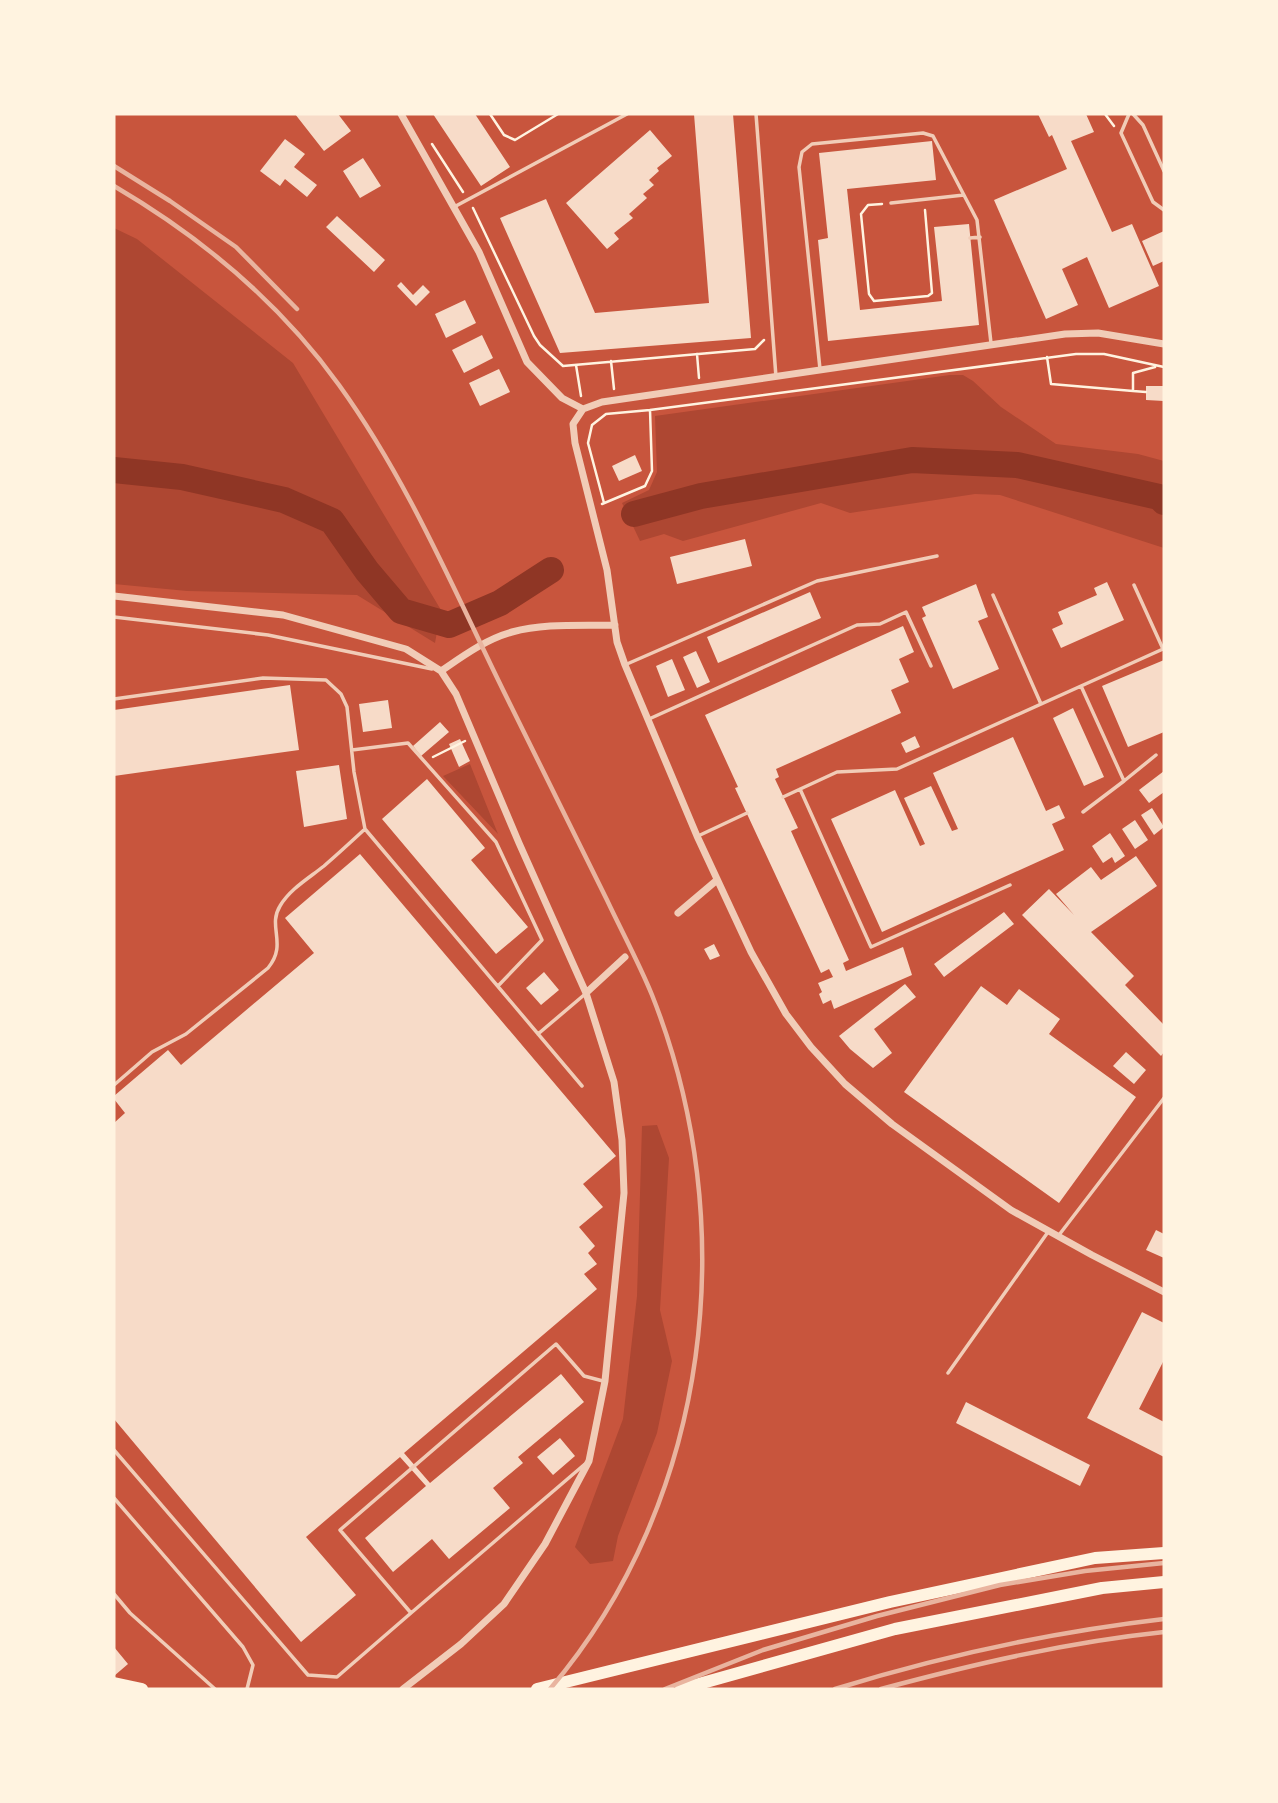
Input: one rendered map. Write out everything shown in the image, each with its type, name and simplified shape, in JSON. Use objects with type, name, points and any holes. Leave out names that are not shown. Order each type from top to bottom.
[{"type":"main road","points":[[537,1689],[904,1599],[1095,1558],[1164,1553]]},
{"type":"main road","points":[[681,1689],[895,1629],[1102,1588],[1164,1582]]},
{"type":"main road","points":[[114,1683],[142,1689]]},
{"type":"street","points":[[401,114],[479,252],[527,362],[562,398],[583,409]]},
{"type":"street","points":[[1164,344],[1098,333],[1065,334],[614,400],[583,409],[573,424],[575,443],[607,570],[615,625],[625,665],[717,880],[751,952],[786,1013],[811,1048],[845,1084],[892,1124],[1011,1210],[1164,1292]]},
{"type":"street","points":[[114,596],[283,615],[406,649],[441,671],[456,694],[586,993],[614,1082],[622,1140],[624,1193],[605,1381],[589,1461],[545,1544],[504,1604],[461,1644],[403,1689]]},
{"type":"street","points":[[441,671],[473,649],[509,632],[549,625],[615,625]]},
{"type":"street","points":[[678,913],[717,880]]},
{"type":"street","points":[[586,993],[625,957]]},
{"type":"lane","points":[[454,207],[628,114]]},
{"type":"lane","points":[[756,114],[776,378]]},
{"type":"lane","points":[[1164,171],[1143,125],[1131,114],[1121,133],[1153,202],[1164,210]]},
{"type":"lane","points":[[821,371],[799,167],[802,152],[813,144],[928,133],[936,140],[977,220],[991,346]]},
{"type":"lane","points":[[891,203],[964,195]]},
{"type":"lane","points":[[970,239],[980,237]]},
{"type":"lane","points":[[625,665],[817,581],[937,556]]},
{"type":"lane","points":[[783,797],[837,772],[897,769],[1163,649],[1134,585]]},
{"type":"lane","points":[[993,595],[1041,704]]},
{"type":"lane","points":[[647,720],[857,625],[880,624],[906,612],[931,666]]},
{"type":"lane","points":[[114,617],[268,635],[441,671]]},
{"type":"lane","points":[[114,699],[263,678],[326,680],[341,694],[348,707],[365,829],[582,1086]]},
{"type":"lane","points":[[1081,686],[1124,781]]},
{"type":"lane","points":[[352,750],[408,743],[496,842],[542,940],[498,986]]},
{"type":"lane","points":[[1083,813],[1156,755]]},
{"type":"lane","points":[[800,789],[871,947],[1010,885]]},
{"type":"lane","points":[[697,836],[747,813]]},
{"type":"lane","points":[[114,1085],[152,1052],[186,1034],[268,968],[275,960],[279,947],[276,916],[279,908],[298,886],[365,829]]},
{"type":"lane","points":[[538,1034],[586,993]]},
{"type":"lane","points":[[1058,1236],[1164,1098]]},
{"type":"lane","points":[[948,1373],[1048,1231]]},
{"type":"lane","points":[[411,1613],[340,1530],[556,1344],[584,1376],[605,1381]]},
{"type":"lane","points":[[114,1450],[308,1675],[337,1677],[589,1461]]},
{"type":"lane","points":[[114,1498],[243,1647],[253,1665],[247,1689]]},
{"type":"lane","points":[[114,1594],[130,1613],[215,1689]]},
{"type":"path","points":[[490,114],[504,135],[515,140],[558,114]]},
{"type":"path","points":[[1105,114],[1121,133]]},
{"type":"path","points":[[427,135],[468,200],[534,336],[563,366],[755,349],[764,340]]},
{"type":"path","points":[[891,203],[868,205],[861,214],[869,294],[874,301],[928,296],[932,293],[924,200]]},
{"type":"path","points":[[696,354],[700,388]]},
{"type":"path","points":[[604,503],[588,443],[592,425],[606,414],[1047,356],[1104,354],[1164,367]]},
{"type":"path","points":[[1047,356],[1051,384],[1146,392]]},
{"type":"path","points":[[611,361],[614,400]]},
{"type":"path","points":[[576,365],[583,409]]},
{"type":"path","points":[[1133,391],[1133,373],[1159,366]]},
{"type":"path","points":[[591,509],[645,486],[649,480],[653,471],[650,410]]},
{"type":"path","points":[[424,761],[462,743]]},
{"type":"shaded area","points":[[114,228],[137,239],[293,363],[441,610],[435,643],[357,595],[187,591],[114,584]]},
{"type":"shaded area","points":[[963,375],[973,381],[1001,407],[1056,444],[1138,454],[1164,461],[1164,548],[1000,495],[975,494],[850,513],[821,503],[683,541],[664,534],[640,541],[622,503],[649,490],[657,472],[655,416]]},
{"type":"shaded area","points":[[470,764],[498,834],[443,776]]},
{"type":"shaded area","points":[[657,1125],[669,1158],[660,1310],[672,1361],[657,1433],[618,1536],[613,1561],[590,1564],[575,1547],[623,1419],[637,1296],[642,1126]]},
{"type":"building","points":[[295,114],[338,114],[351,131],[324,151]]},
{"type":"building","points":[[433,114],[475,114],[510,167],[481,186]]},
{"type":"building","points":[[694,114],[733,114],[751,338],[560,353],[500,218],[546,199],[595,313],[709,303]]},
{"type":"building","points":[[1038,114],[1086,114],[1094,132],[1071,141],[1112,232],[1132,224],[1159,286],[1109,308],[1087,257],[1062,269],[1078,305],[1046,319],[994,200],[1067,169],[1052,135],[1049,137]]},
{"type":"building","points":[[650,130],[672,156],[657,168],[659,171],[649,180],[654,185],[643,194],[647,198],[629,214],[633,218],[614,233],[619,239],[607,249],[566,203]]},
{"type":"building","points":[[285,139],[305,154],[294,167],[317,185],[307,197],[285,179],[280,186],[260,171]]},
{"type":"building","points":[[932,141],[936,180],[847,189],[860,310],[942,301],[934,227],[969,224],[979,325],[828,341],[818,240],[828,238],[819,153]]},
{"type":"building","points":[[363,158],[381,186],[360,198],[343,171]]},
{"type":"building","points":[[337,216],[385,260],[374,272],[326,227]]},
{"type":"building","points":[[1164,231],[1164,261],[1153,266],[1142,241]]},
{"type":"building","points":[[401,282],[413,295],[423,285],[430,292],[416,306],[397,286]]},
{"type":"building","points":[[465,300],[476,323],[446,338],[435,314]]},
{"type":"building","points":[[482,335],[493,358],[464,373],[452,350]]},
{"type":"building","points":[[499,369],[510,392],[480,406],[469,383]]},
{"type":"building","points":[[1146,386],[1164,386],[1164,401],[1146,400]]},
{"type":"building","points":[[635,455],[642,471],[619,481],[612,466]]},
{"type":"building","points":[[745,539],[752,566],[677,584],[670,557]]},
{"type":"building","points":[[1107,582],[1124,620],[1061,648],[1052,629],[1063,624],[1058,612],[1097,595],[1094,588]]},
{"type":"building","points":[[976,584],[988,617],[978,621],[999,669],[953,689],[922,618],[926,616],[922,607]]},
{"type":"building","points":[[810,592],[821,618],[718,663],[707,637]]},
{"type":"building","points":[[903,626],[914,652],[899,659],[909,682],[891,690],[901,713],[776,769],[779,777],[775,779],[798,828],[791,831],[849,960],[843,963],[846,971],[903,947],[912,975],[834,1009],[831,1000],[823,1004],[818,983],[833,977],[829,969],[821,973],[735,788],[738,787],[705,715]]},
{"type":"building","points":[[696,651],[710,682],[697,688],[683,657]]},
{"type":"building","points":[[672,659],[685,690],[668,697],[656,666]]},
{"type":"building","points":[[1164,660],[1164,732],[1128,747],[1102,686]]},
{"type":"building","points":[[290,685],[299,750],[114,776],[114,710]]},
{"type":"building","points":[[388,700],[392,728],[363,732],[359,704]]},
{"type":"building","points":[[1073,708],[1104,777],[1084,786],[1053,718]]},
{"type":"building","points":[[440,722],[449,732],[421,756],[413,746]]},
{"type":"building","points":[[915,736],[920,747],[906,753],[901,743]]},
{"type":"building","points":[[1013,737],[1046,811],[1059,805],[1065,818],[1052,824],[1064,850],[882,932],[831,819],[895,790],[920,846],[925,844],[904,798],[931,786],[952,831],[958,829],[933,773]]},
{"type":"building","points":[[460,739],[470,761],[459,767],[449,744]]},
{"type":"building","points":[[339,765],[347,819],[304,827],[296,771]]},
{"type":"building","points":[[1164,771],[1164,792],[1149,803],[1139,790]]},
{"type":"building","points":[[427,779],[485,848],[471,860],[528,927],[496,954],[382,819]]},
{"type":"building","points":[[1152,808],[1164,827],[1154,835],[1141,815]]},
{"type":"building","points":[[1135,820],[1148,840],[1135,849],[1122,829]]},
{"type":"building","points":[[1110,833],[1125,856],[1115,863],[1112,857],[1103,863],[1092,846]]},
{"type":"building","points":[[360,854],[616,1156],[583,1184],[603,1207],[579,1227],[595,1246],[588,1253],[597,1264],[584,1274],[597,1289],[404,1453],[430,1483],[561,1374],[584,1402],[518,1457],[523,1463],[493,1488],[510,1508],[449,1559],[432,1539],[393,1572],[365,1538],[426,1486],[400,1457],[306,1537],[356,1595],[301,1642],[114,1419],[114,1123],[125,1113],[114,1096],[168,1050],[181,1065],[314,953],[285,918]]},
{"type":"building","points":[[1136,856],[1157,886],[1091,932],[1134,976],[1125,985],[1164,1025],[1164,1052],[1161,1056],[1022,915],[1049,889],[1074,915],[1056,894],[1091,867],[1101,880]]},
{"type":"building","points":[[1004,912],[1014,924],[944,977],[934,964]]},
{"type":"building","points":[[714,944],[720,956],[710,960],[704,949]]},
{"type":"building","points":[[544,972],[559,990],[541,1005],[526,988]]},
{"type":"building","points":[[905,984],[916,997],[874,1029],[892,1053],[873,1068],[839,1036]]},
{"type":"building","points":[[981,986],[1007,1005],[1019,989],[1060,1019],[1049,1034],[1136,1097],[1059,1203],[904,1092]]},
{"type":"building","points":[[1126,1052],[1146,1070],[1134,1084],[1113,1066]]},
{"type":"building","points":[[1156,1230],[1164,1234],[1164,1258],[1146,1250]]},
{"type":"building","points":[[1142,1312],[1164,1323],[1164,1360],[1139,1409],[1164,1422],[1164,1457],[1087,1418]]},
{"type":"building","points":[[966,1402],[1090,1465],[1080,1486],[956,1423]]},
{"type":"building","points":[[560,1438],[575,1456],[553,1475],[537,1457]]},
{"type":"building","points":[[114,1647],[128,1664],[114,1676]]},
{"type":"waterway","points":[[634,514],[701,496],[912,460],[1017,465],[1159,497],[1164,502]]},
{"type":"waterway","points":[[114,470],[182,477],[284,500],[332,521],[367,571],[401,611],[449,625],[500,603],[551,570]]},
{"type":"railway","points":[[114,166],[236,247],[297,309]]},
{"type":"railway","points":[[114,186],[178,227],[265,299],[316,355],[364,422],[430,538],[636,959],[652,995],[680,1083],[697,1173],[702,1265],[695,1357],[677,1447],[647,1533],[604,1614],[550,1689]]},
{"type":"railway","points":[[665,1689],[763,1650],[877,1616],[1000,1585],[1085,1571],[1164,1563]]},
{"type":"railway","points":[[835,1689],[998,1646],[1164,1619]]},
{"type":"railway","points":[[881,1689],[1021,1655],[1164,1632]]}]
